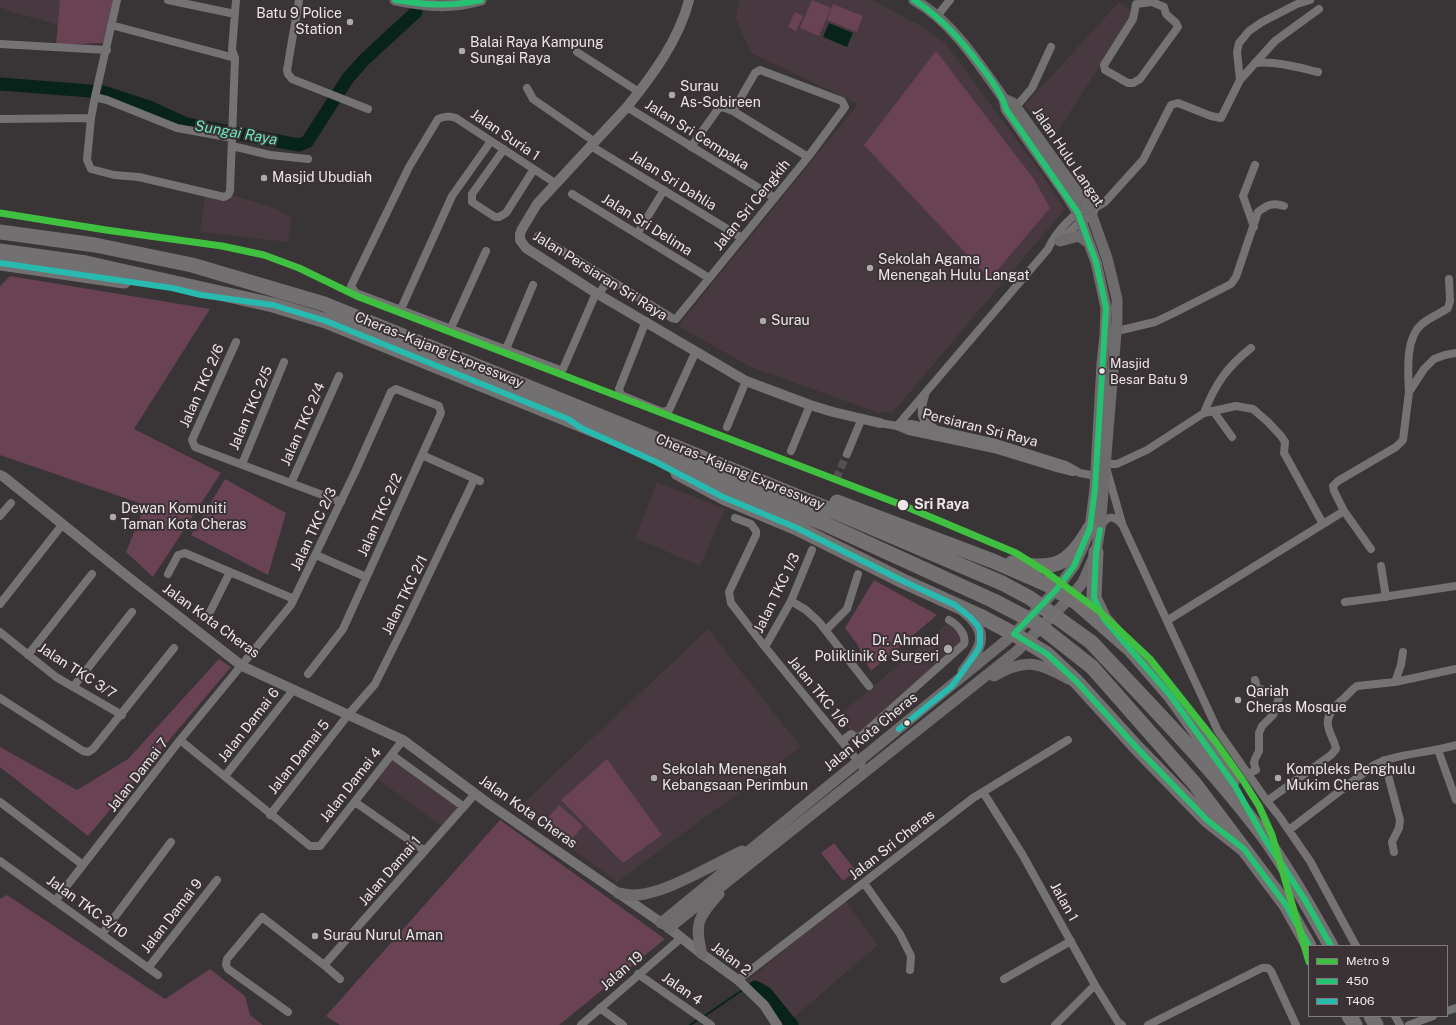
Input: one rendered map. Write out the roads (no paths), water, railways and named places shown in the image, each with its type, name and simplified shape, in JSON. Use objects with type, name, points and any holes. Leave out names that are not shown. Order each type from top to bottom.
[{"type":"highway","points":[[0,225],[75,237],[95,245]]},
{"type":"highway","name":"Cheras–Kajang Expressway","points":[[0,232],[95,245],[192,265],[324,304],[838,512],[1002,583],[1030,598],[1091,642],[1216,776],[1263,836],[1305,900],[1330,945]]},
{"type":"highway","name":"Cheras–Kajang Expressway","points":[[0,251],[86,263],[273,305],[326,321],[823,524],[994,601],[1036,623],[1092,666],[1195,784],[1286,905],[1309,945]]},
{"type":"highway","points":[[0,262],[172,288],[201,295],[273,305]]},
{"type":"highway","points":[[568,419],[581,428],[656,462],[723,497],[797,528],[903,581],[980,616],[1019,642],[1047,654],[1077,682],[1137,748],[1207,820],[1244,849]]},
{"type":"highway","points":[[711,460],[781,480],[993,561],[1048,585],[1076,602],[1130,650]]},
{"type":"highway","points":[[993,561],[1042,567],[1059,563],[1075,552],[1095,528]]},
{"type":"highway","points":[[1096,552],[1094,598],[1104,619],[1170,695],[1234,786],[1263,836]]},
{"type":"main road","points":[[395,0],[447,7],[481,0]]},
{"type":"main road","name":"Jalan Hulu Langat","points":[[914,0],[937,16],[970,50],[1004,99],[1006,108],[1066,194],[1087,213],[1089,242],[1096,262],[1106,308],[1096,476],[1096,552],[1083,582],[1070,598],[1019,642]]},
{"type":"main road","name":"Jalan Hulu Langat","points":[[1004,99],[1013,103],[1016,107],[1087,213],[1107,258],[1117,299],[1117,331],[1105,464],[1095,528],[1083,547],[1074,566],[1019,642]]},
{"type":"main road","points":[[1060,241],[1079,236],[1089,242]]},
{"type":"main road","points":[[952,686],[976,653],[980,645],[981,638],[978,626],[970,617],[955,605]]},
{"type":"main road","name":"Jalan Kota Cheras","points":[[665,925],[757,844],[858,761],[952,686],[1019,642]]},
{"type":"main road","name":"Jalan Kota Cheras","points":[[665,925],[740,871],[866,771],[961,695],[1019,642]]},
{"type":"main road","points":[[961,695],[1010,667],[1021,664],[1041,666],[1077,682]]},
{"type":"main road","points":[[618,893],[633,896],[656,891],[688,878],[757,844]]},
{"type":"main road","points":[[702,954],[698,937],[700,919],[708,907],[740,871]]},
{"type":"street","points":[[117,0],[94,97],[86,160],[91,169],[114,175],[139,177],[224,197],[228,195],[230,191],[235,58],[232,50],[236,0]]},
{"type":"street","points":[[168,0],[235,14]]},
{"type":"street","points":[[299,0],[287,70],[288,74],[292,80],[343,98],[368,109]]},
{"type":"street","name":"Jalan Persiaran Sri Raya","points":[[689,0],[685,16],[670,46],[639,92],[627,107],[537,204],[522,229],[520,240],[526,248],[598,294],[746,381],[810,405],[897,426]]},
{"type":"street","points":[[937,16],[950,0]]},
{"type":"street","points":[[1240,80],[1237,52],[1239,43],[1249,31],[1297,4],[1310,0]]},
{"type":"street","points":[[1135,2],[1152,2],[1164,7],[1166,14],[1176,23],[1178,28],[1140,79],[1131,84],[1105,70],[1104,65],[1133,19],[1135,2]]},
{"type":"street","points":[[1048,249],[1052,239],[1087,213],[1105,202],[1143,160],[1171,105],[1178,103],[1211,116],[1221,118],[1240,80],[1255,63],[1275,41],[1319,9]]},
{"type":"street","points":[[111,25],[235,58]]},
{"type":"street","points":[[0,44],[106,50]]},
{"type":"street","points":[[1016,107],[1032,88],[1051,47]]},
{"type":"street","points":[[577,52],[639,92]]},
{"type":"street","points":[[1255,63],[1267,62],[1318,72]]},
{"type":"street","name":"Jalan Sri Cengkih","points":[[608,280],[676,319],[808,157],[845,107],[842,101],[760,70],[754,73],[733,111]]},
{"type":"street","name":"Jalan Sri Dahlia","points":[[527,88],[533,100],[593,144],[742,238]]},
{"type":"street","points":[[94,97],[107,100],[177,128],[232,139],[270,155],[308,159]]},
{"type":"street","name":"Jalan Sri Cempaka","points":[[627,107],[775,198]]},
{"type":"street","points":[[691,147],[718,109],[722,107],[733,111],[808,157]]},
{"type":"street","name":"Jalan Suria 1","points":[[401,309],[356,293],[351,286],[408,167],[438,119],[450,116],[456,118],[555,183]]},
{"type":"street","points":[[0,119],[91,118]]},
{"type":"street","points":[[491,141],[452,196],[401,309],[562,370],[598,294],[608,280],[538,236]]},
{"type":"street","points":[[504,149],[472,194],[472,202],[495,217],[506,213],[534,169]]},
{"type":"street","points":[[1254,227],[1243,196],[1255,166]]},
{"type":"street","points":[[637,234],[664,190]]},
{"type":"street","name":"Jalan Sri Delima","points":[[572,194],[709,278]]},
{"type":"street","points":[[1117,331],[1155,322],[1231,284],[1236,277],[1258,212],[1266,206],[1276,203],[1284,206]]},
{"type":"street","points":[[897,426],[1048,249],[1060,241],[1087,213]]},
{"type":"street","points":[[451,328],[486,251]]},
{"type":"street","points":[[1371,549],[1344,511],[1333,486],[1338,481],[1396,447],[1403,440],[1409,392],[1407,366],[1414,333],[1421,324],[1448,308],[1450,302],[1449,278]]},
{"type":"street","points":[[506,349],[533,285]]},
{"type":"street","points":[[646,321],[619,389],[621,395],[662,412],[670,410],[696,351]]},
{"type":"street","name":"Jalan TKC 2/6","points":[[236,342],[192,440],[195,447],[242,464]]},
{"type":"street","points":[[1204,413],[1215,389],[1226,372],[1236,360],[1251,348]]},
{"type":"street","points":[[1409,392],[1424,368],[1434,359],[1456,353]]},
{"type":"street","name":"Jalan TKC 2/5","points":[[242,464],[284,362]]},
{"type":"street","name":"Jalan TKC 2/4","points":[[291,483],[339,376]]},
{"type":"street","points":[[727,426],[746,381]]},
{"type":"street","name":"Jalan TKC 2/2","points":[[308,674],[343,629],[441,413],[439,406],[396,389],[391,392]]},
{"type":"street","name":"Jalan TKC 2/3","points":[[242,666],[294,599],[341,502],[391,392]]},
{"type":"street","points":[[926,392],[921,413],[922,419],[940,432]]},
{"type":"street","points":[[791,451],[810,405]]},
{"type":"street","points":[[1323,524],[1284,453],[1285,442],[1282,436],[1252,409],[1236,406],[1204,413],[1147,450],[1117,464],[1105,464],[1123,526],[1218,730],[1266,802],[1289,830],[1310,861],[1355,945]]},
{"type":"street","points":[[1214,412],[1232,437]]},
{"type":"street","points":[[847,454],[862,418]]},
{"type":"street","name":"Persiaran Sri Raya","points":[[897,426],[911,424],[940,432],[968,436],[996,443],[1066,465],[1080,473]]},
{"type":"street","name":"Persiaran Sri Raya","points":[[897,426],[910,431],[994,449],[1053,467],[1096,476]]},
{"type":"street","name":"Jalan TKC 2/1","points":[[348,716],[375,684],[445,542],[472,482],[477,479],[422,455]]},
{"type":"street","points":[[242,464],[341,502]]},
{"type":"street","name":"Jalan Kota Cheras","points":[[0,475],[4,476],[62,525],[242,666],[403,740],[475,794],[665,925]]},
{"type":"street","points":[[0,516],[11,503]]},
{"type":"street","points":[[1168,620],[1344,511]]},
{"type":"street","name":"Jalan TKC 1/6","points":[[735,518],[751,524],[756,531],[756,535],[729,592],[731,603],[765,648],[866,771]]},
{"type":"street","points":[[1095,528],[1108,518],[1115,518],[1123,526]]},
{"type":"street","points":[[0,604],[62,525]]},
{"type":"street","name":"Jalan TKC 1/3","points":[[765,648],[790,602],[812,550]]},
{"type":"street","points":[[168,574],[178,555],[185,553],[294,599]]},
{"type":"street","points":[[316,555],[366,577]]},
{"type":"street","points":[[1381,566],[1386,597]]},
{"type":"street","points":[[210,612],[230,572]]},
{"type":"street","points":[[28,655],[92,574]]},
{"type":"street","points":[[826,630],[847,609],[858,574]]},
{"type":"street","points":[[1345,602],[1456,586]]},
{"type":"street","points":[[790,602],[806,610],[819,622],[869,686]]},
{"type":"street","points":[[73,687],[132,612]]},
{"type":"street","points":[[842,741],[851,734],[855,737],[861,736],[964,644],[964,635],[949,620]]},
{"type":"street","name":"Jalan TKC 3/7","points":[[0,632],[56,677],[122,715]]},
{"type":"street","points":[[0,698],[83,751],[88,752],[93,749],[122,715],[174,648]]},
{"type":"street","points":[[1395,682],[1401,665],[1403,652]]},
{"type":"street","name":"Jalan Damai 7","points":[[55,901],[180,740],[242,666]]},
{"type":"street","points":[[1266,802],[1331,755],[1336,749],[1328,725],[1329,716],[1334,708],[1352,689],[1357,686],[1395,682],[1456,669]]},
{"type":"street","points":[[1248,774],[1256,770],[1254,763],[1259,751],[1259,733],[1262,726],[1273,715],[1280,695],[1257,688],[1255,680]]},
{"type":"street","name":"Jalan Damai 6","points":[[225,776],[294,689]]},
{"type":"street","name":"Jalan Damai 5","points":[[270,815],[348,716]]},
{"type":"street","points":[[180,740],[270,815]]},
{"type":"street","name":"Jalan Damai 4","points":[[270,815],[310,846],[320,846],[403,740]]},
{"type":"street","name":"Jalan Sri Cheras","points":[[738,980],[973,798],[1068,740]]},
{"type":"street","points":[[1289,830],[1374,765],[1384,760],[1438,750],[1456,745]]},
{"type":"street","points":[[1438,750],[1456,800]]},
{"type":"street","points":[[392,754],[464,807]]},
{"type":"street","points":[[1384,760],[1400,820],[1399,828],[1392,842],[1394,852]]},
{"type":"street","name":"Jalan 1","points":[[983,792],[1022,854],[1118,1024]]},
{"type":"street","name":"Jalan Damai 1","points":[[324,965],[475,794]]},
{"type":"street","points":[[0,802],[83,866]]},
{"type":"street","points":[[355,802],[425,851]]},
{"type":"street","points":[[102,934],[171,842]]},
{"type":"street","name":"Jalan TKC 3/10","points":[[0,861],[158,975]]},
{"type":"street","name":"Jalan Damai 9","points":[[148,968],[217,880]]},
{"type":"street","points":[[864,883],[900,934],[910,956],[910,970]]},
{"type":"street","points":[[288,1012],[228,969],[226,965],[227,960],[262,917],[340,979]]},
{"type":"street","name":"Jalan 2","points":[[665,925],[738,980],[764,1005],[778,1025]]},
{"type":"street","name":"Jalan 19","points":[[581,1025],[681,938]]},
{"type":"street","points":[[1004,979],[1070,941]]},
{"type":"street","points":[[1148,1025],[1262,968],[1268,968],[1271,971],[1294,1024]]},
{"type":"street","name":"Jalan 4","points":[[638,974],[708,1023]]},
{"type":"street","points":[[1055,1025],[1095,985]]},
{"type":"street","points":[[600,1008],[623,1025]]},
{"type":"street","points":[[1409,1025],[1430,1017]]},
{"type":"waterway","name":"Sungai Raya","points":[[0,84],[103,92],[149,107],[186,124],[299,145],[307,142],[348,78],[365,59],[416,12]]},
{"type":"waterway","points":[[755,987],[766,993],[792,1025]]},
{"type":"waterway","points":[[703,1017],[744,989]]},
{"type":"waterway","points":[[690,1025],[699,1019]]},
{"type":"tunnel","points":[[836,479],[847,454]]},
{"type":"metro line","name":"9","points":[[0,213],[106,230],[222,246],[264,255],[299,268],[359,297],[902,505],[1016,553],[1046,572],[1099,611],[1150,659],[1215,741],[1259,806],[1272,835],[1308,959]]},
{"type":"place","name":"Batu 9 Police Station","points":[[350,22]]},
{"type":"place","name":"Balai Raya Kampung Sungai Raya","points":[[462,51]]},
{"type":"place","name":"Surau As-Sobireen","points":[[672,95]]},
{"type":"place","name":"Masjid Ubudiah","points":[[264,178]]},
{"type":"place","name":"Sekolah Agama Menengah Hulu Langat","points":[[870,268]]},
{"type":"place","name":"Surau","points":[[763,321]]},
{"type":"place","name":"Masjid Besar Batu 9","points":[[1102,371]]},
{"type":"place","name":"Sri Raya","points":[[903,505]]},
{"type":"place","name":"Dewan Komuniti Taman Kota Cheras","points":[[113,517]]},
{"type":"place","name":"Dr. Ahmad Poliklinik & Surgeri","points":[[948,649]]},
{"type":"place","name":"Qariah Cheras Mosque","points":[[1238,700]]},
{"type":"place","name":"Sekolah Menengah Kebangsaan Perimbun","points":[[654,778]]},
{"type":"place","name":"Kompleks Penghulu Mukim Cheras","points":[[1278,778]]},
{"type":"place","name":"Surau Nurul Aman","points":[[315,936]]}]
